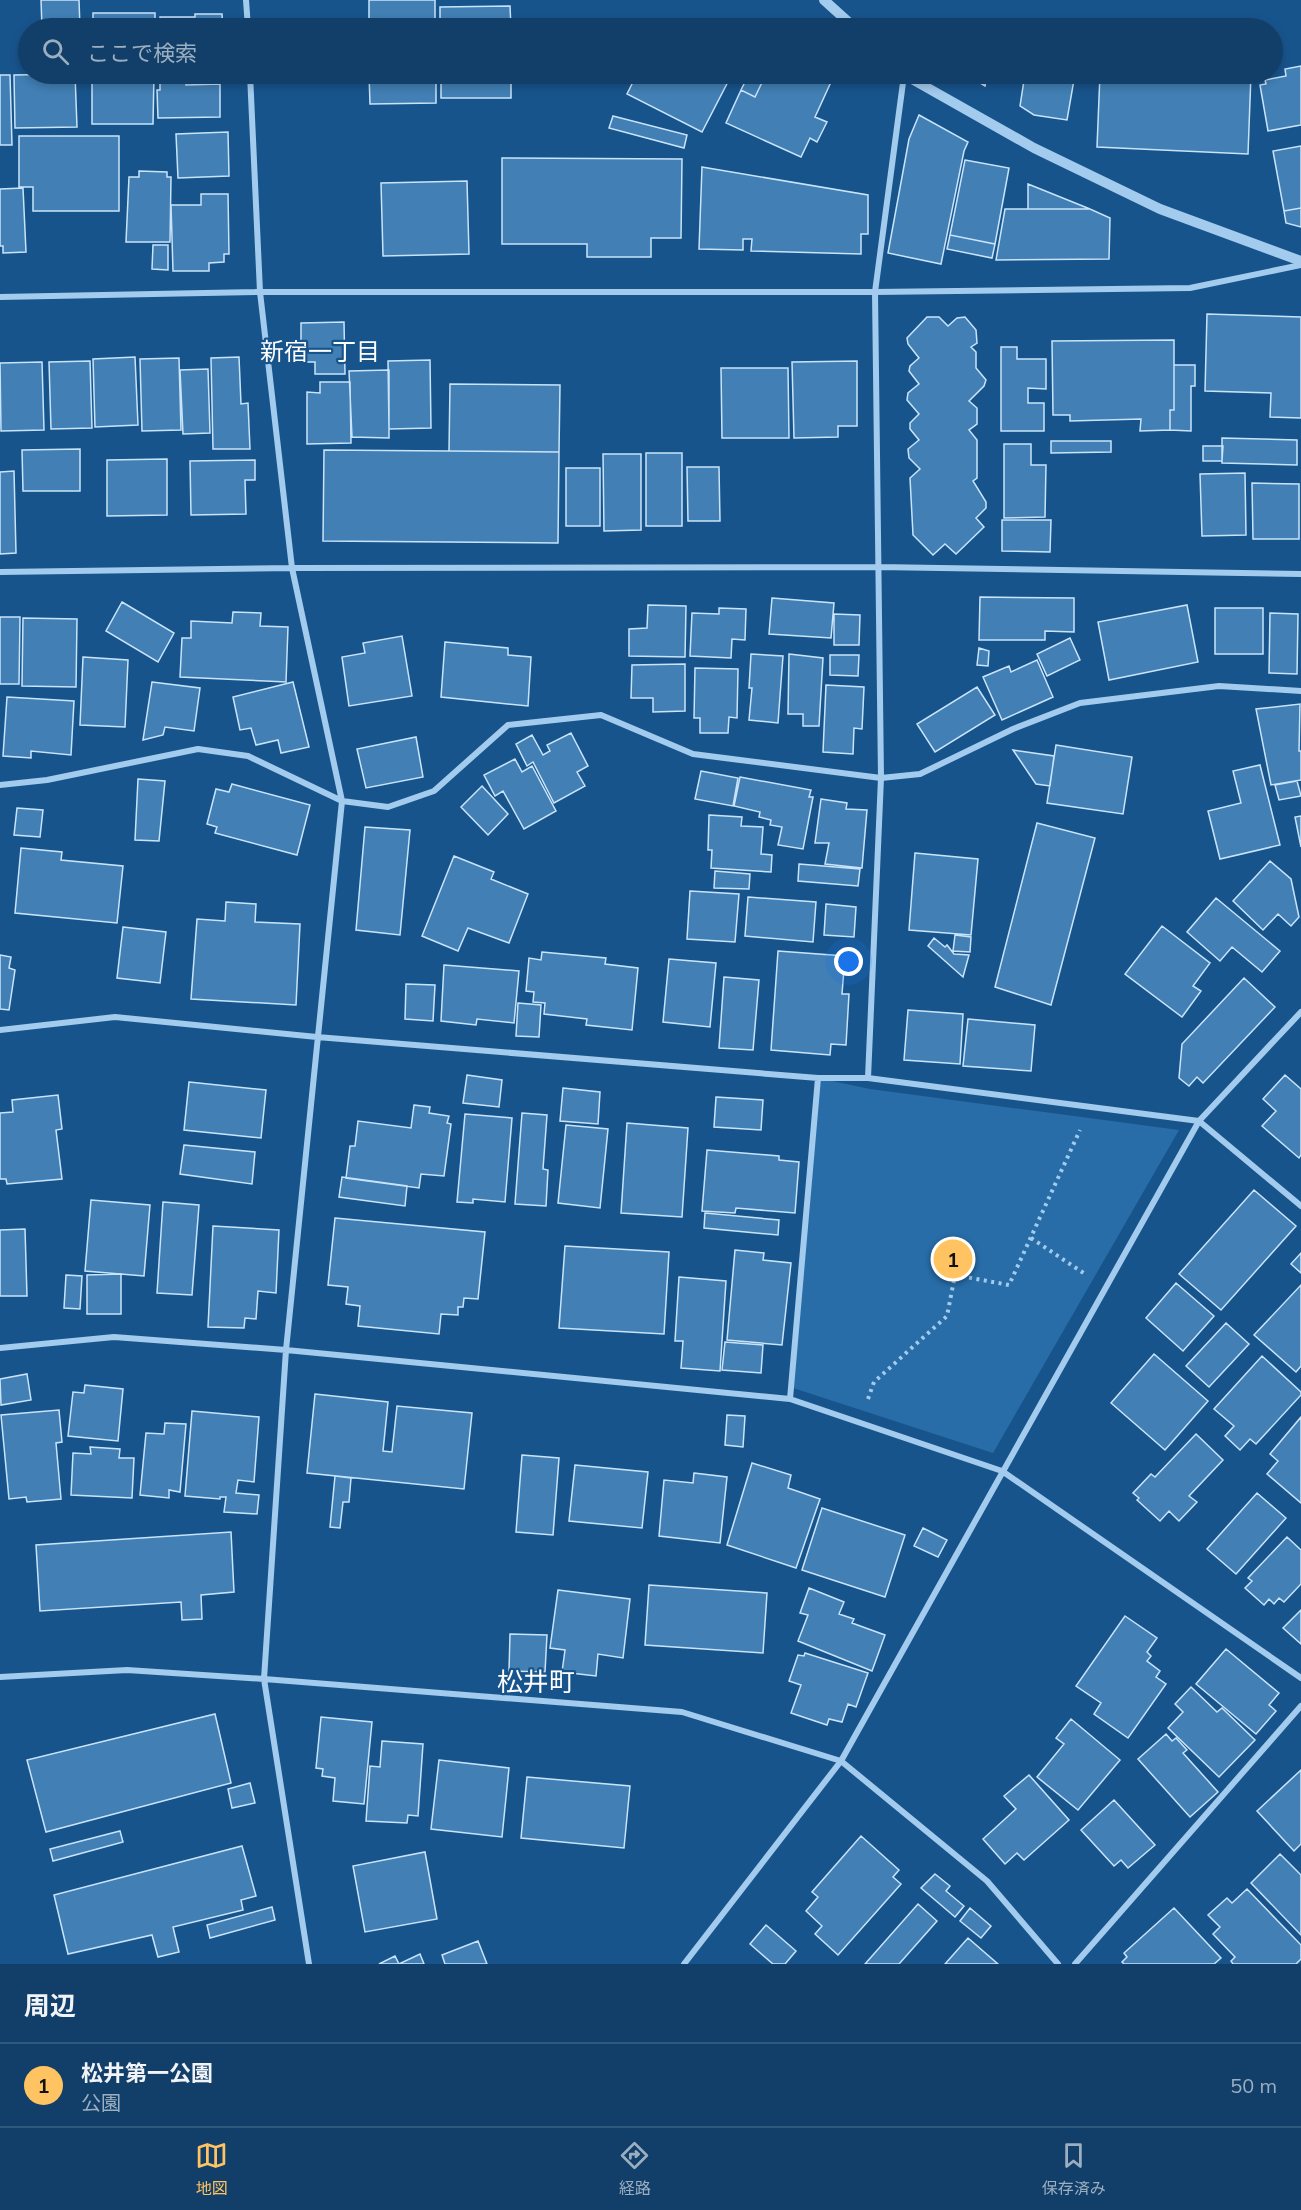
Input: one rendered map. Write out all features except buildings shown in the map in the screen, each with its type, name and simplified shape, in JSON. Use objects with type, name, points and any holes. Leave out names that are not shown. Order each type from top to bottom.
[{"type":"street","points":[[246,0],[247,18]]},
{"type":"street","points":[[824,0],[844,18]]},
{"type":"street","points":[[250,84],[260,292],[292,568],[342,801],[286,1350],[264,1679],[309,1964]]},
{"type":"street","points":[[868,1078],[881,778],[876,292],[902,84]]},
{"type":"street","points":[[921,84],[1034,148],[1160,209],[1301,263]]},
{"type":"street","points":[[0,297],[260,292],[876,292],[1190,288],[1301,263]]},
{"type":"street","points":[[0,572],[292,568],[878,567],[1301,573]]},
{"type":"street","points":[[0,785],[46,780],[198,749],[248,756],[342,801],[388,807],[434,791],[508,725],[601,714],[693,754],[881,778],[920,774],[1013,729],[1080,703],[1219,686],[1301,691]]},
{"type":"street","points":[[684,1964],[841,1761],[1199,1121],[1301,1012]]},
{"type":"street","points":[[0,1030],[115,1017],[317,1037],[818,1078],[868,1078],[1199,1121],[1301,1206]]},
{"type":"street","points":[[790,1399],[818,1078]]},
{"type":"street","points":[[0,1348],[114,1337],[286,1350],[790,1399],[1002,1471],[1301,1678]]},
{"type":"street","points":[[0,1677],[127,1670],[682,1712],[841,1761],[987,1881],[1058,1964]]},
{"type":"street","points":[[1075,1964],[1301,1706]]},
{"type":"path","points":[[860,1422],[874,1382],[947,1316],[955,1275],[1009,1285],[1090,1107]]},
{"type":"path","points":[[1031,1238],[1106,1287]]},
{"type":"shaded area","points":[[818,1078],[870,1089],[1179,1130],[993,1453],[790,1387]]},
{"type":"place","name":"松井第一公園","points":[[953,1259]]},
{"type":"district","name":"新宿一丁目","points":[[320,351]]},
{"type":"district","name":"松井町","points":[[536,1681]]}]
